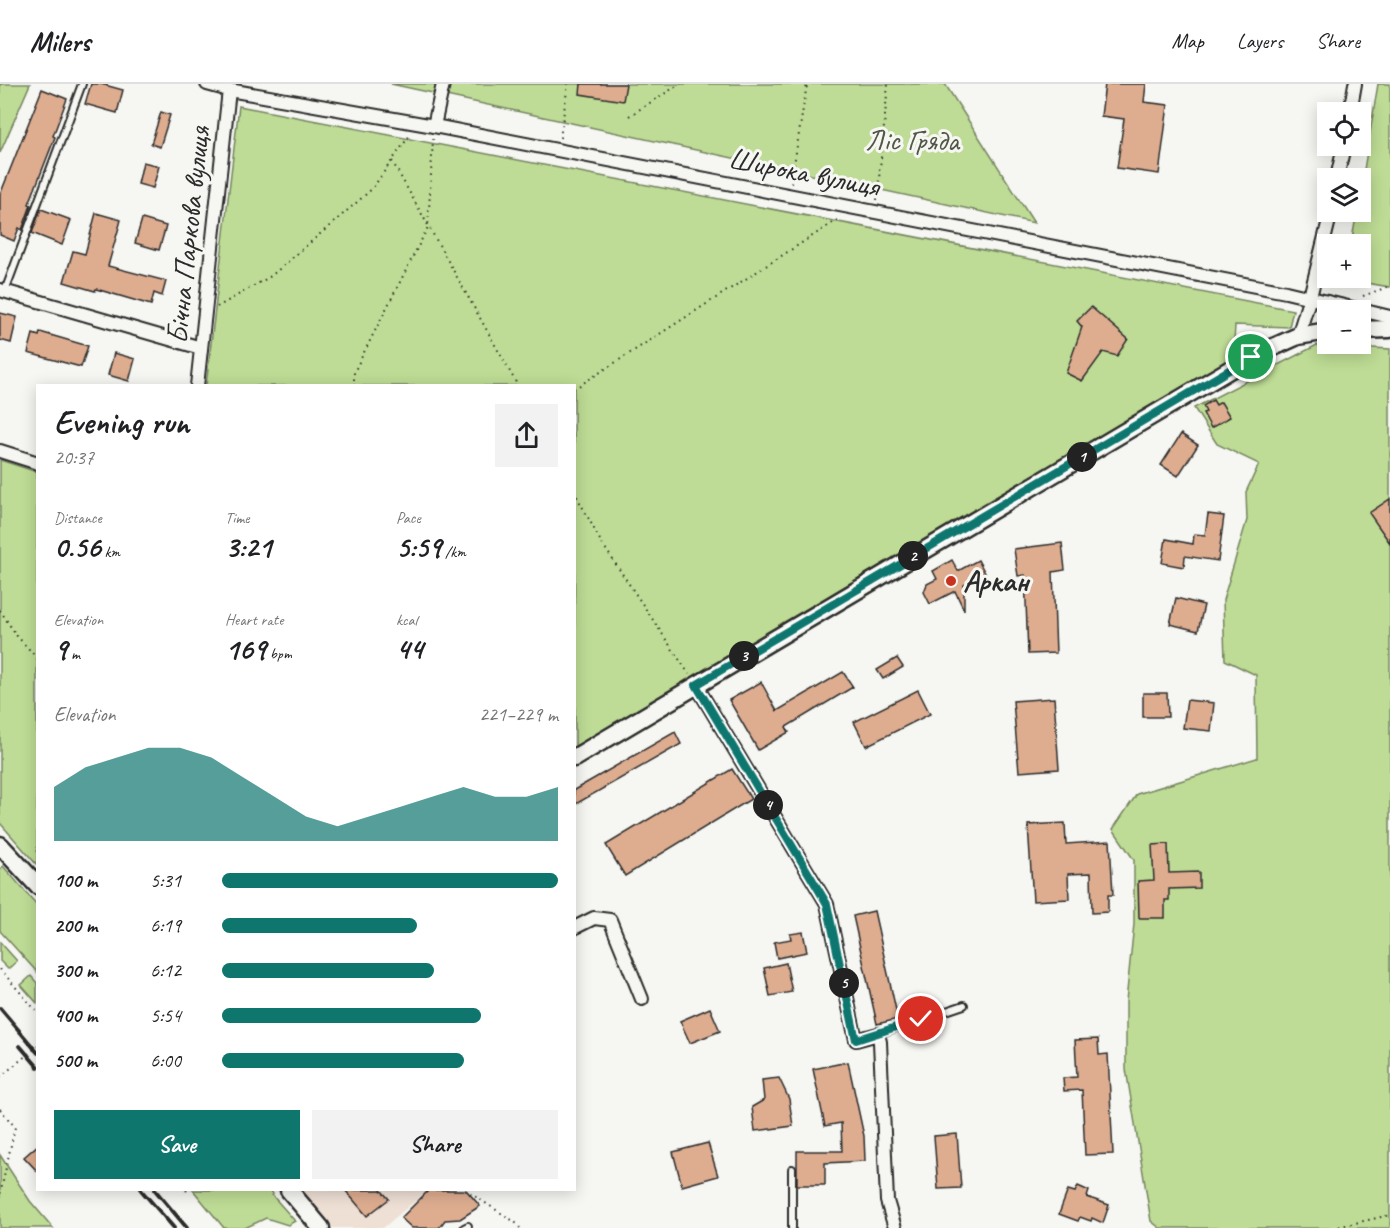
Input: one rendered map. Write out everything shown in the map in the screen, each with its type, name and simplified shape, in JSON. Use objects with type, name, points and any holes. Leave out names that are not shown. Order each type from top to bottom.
[{"type":"main road","points":[[1371,330],[1390,329]]},
{"type":"main road","points":[[576,757],[1251,357],[1298,336],[1317,333]]},
{"type":"main road","points":[[0,845],[36,884]]},
{"type":"main road","points":[[290,1191],[321,1228]]},
{"type":"street","name":"Широка вулиця","points":[[207,84],[229,90],[434,126],[1310,297],[1390,317]]},
{"type":"street","points":[[434,126],[443,84]]},
{"type":"street","points":[[1352,102],[1355,84]]},
{"type":"street","name":"Бічна Паркова вулиця","points":[[197,384],[229,90]]},
{"type":"street","points":[[1298,336],[1329,222]]},
{"type":"street","points":[[2,291],[201,348]]},
{"type":"street","points":[[0,451],[36,462]]},
{"type":"street","points":[[696,685],[827,904],[856,1040],[878,1034],[887,1201],[895,1228]]},
{"type":"street","points":[[576,927],[594,918],[610,920],[642,999]]},
{"type":"lane","points":[[2,291],[82,84]]},
{"type":"lane","points":[[878,1034],[964,1005]]},
{"type":"lane","points":[[792,1169],[792,1228]]},
{"type":"path","points":[[560,139],[568,84]]},
{"type":"path","points":[[629,116],[680,84]]},
{"type":"path","points":[[791,183],[807,84]]},
{"type":"path","points":[[878,200],[888,84]]},
{"type":"path","points":[[204,314],[271,276],[372,189],[418,123]]},
{"type":"path","points":[[354,384],[354,372],[428,227],[434,126]]},
{"type":"path","points":[[392,160],[517,384]]},
{"type":"path","points":[[576,389],[855,208]]},
{"type":"path","points":[[1363,296],[1390,286]]},
{"type":"path","points":[[576,495],[601,542],[696,685]]},
{"type":"path","points":[[0,610],[16,635],[36,657]]},
{"type":"path","points":[[0,969],[36,1010]]},
{"type":"path","points":[[0,1077],[36,1048]]},
{"type":"path","points":[[0,1109],[15,1126],[0,1195]]},
{"type":"path","points":[[467,1191],[515,1222],[520,1228]]},
{"type":"path","points":[[1333,1228],[1390,1215]]},
{"type":"shaded area","points":[[300,1191],[427,1191],[383,1228],[333,1228]]},
{"type":"green space","points":[[0,84],[30,84],[0,153]]},
{"type":"green space","name":"Ліс Гряда","points":[[391,84],[945,84],[1034,223]]},
{"type":"green space","points":[[1378,84],[1390,84],[1390,287],[1371,284],[1371,234],[1353,234],[1355,222],[1371,222],[1371,168],[1364,168],[1366,156],[1371,156],[1371,127]]},
{"type":"green space","points":[[239,106],[1293,310],[1289,327],[1235,325],[1233,360],[854,581],[576,749],[576,384],[206,384]]},
{"type":"green space","points":[[1317,345],[1317,354],[1371,354],[1371,348],[1390,349],[1390,1228],[1160,1228],[1151,1221],[1126,1069],[1126,1001],[1134,924],[1134,860],[1113,829],[1137,794],[1257,758],[1256,675],[1225,660],[1223,600],[1247,520],[1246,492],[1259,464],[1217,444],[1194,408]]},
{"type":"green space","points":[[0,460],[36,472],[36,864],[0,823]]},
{"type":"green space","points":[[3,866],[36,904],[36,971],[0,931],[0,869]]},
{"type":"green space","points":[[0,942],[17,961],[8,969],[0,961]]},
{"type":"green space","points":[[31,976],[36,982],[36,1002],[21,985]]},
{"type":"green space","points":[[0,1155],[30,1201],[53,1228],[0,1228]]},
{"type":"green space","points":[[194,1191],[271,1191],[295,1221],[288,1225],[266,1218],[245,1228],[224,1228]]},
{"type":"building","points":[[91,84],[101,84],[123,90],[117,113],[85,104]]},
{"type":"building","points":[[581,84],[626,84],[623,101],[580,94]]},
{"type":"building","points":[[1105,84],[1146,84],[1144,102],[1168,105],[1159,174],[1117,168],[1124,119],[1101,116]]},
{"type":"building","points":[[42,89],[67,99],[29,204],[31,205],[22,230],[19,228],[14,241],[0,235],[0,195]]},
{"type":"building","points":[[161,112],[170,115],[160,147],[151,144]]},
{"type":"building","points":[[143,162],[159,166],[153,188],[138,184]]},
{"type":"building","points":[[41,209],[71,220],[62,245],[32,233]]},
{"type":"building","points":[[96,213],[121,220],[108,266],[166,281],[162,296],[154,293],[151,305],[64,282],[73,251],[85,254]]},
{"type":"building","points":[[142,219],[166,226],[159,250],[135,243]]},
{"type":"building","points":[[1091,307],[1128,339],[1117,356],[1103,352],[1082,381],[1066,373],[1082,327],[1077,321]]},
{"type":"building","points":[[0,313],[17,317],[11,343],[0,340]]},
{"type":"building","points":[[40,332],[88,346],[81,367],[28,353],[33,334],[39,336]]},
{"type":"building","points":[[114,353],[135,359],[129,381],[108,375]]},
{"type":"building","points":[[1213,400],[1216,405],[1221,402],[1230,417],[1211,428],[1203,413],[1206,412],[1203,406]]},
{"type":"building","points":[[1181,434],[1198,445],[1178,476],[1161,465]]},
{"type":"building","points":[[1390,499],[1390,543],[1369,513]]},
{"type":"building","points":[[1208,514],[1224,516],[1218,561],[1185,556],[1184,567],[1162,563],[1166,539],[1193,544],[1194,534],[1205,535]]},
{"type":"building","points":[[1062,543],[1065,570],[1053,572],[1056,653],[1028,654],[1025,575],[1018,576],[1014,549]]},
{"type":"building","name":"Аркан","points":[[952,560],[958,571],[978,560],[985,573],[964,585],[964,610],[955,591],[930,604],[924,592],[927,584],[937,579],[933,571]]},
{"type":"building","points":[[1176,598],[1204,605],[1198,631],[1170,624]]},
{"type":"building","points":[[897,658],[903,667],[883,679],[877,670]]},
{"type":"building","points":[[843,672],[853,687],[786,727],[789,732],[758,750],[729,700],[761,682],[777,711]]},
{"type":"building","points":[[918,690],[930,714],[866,746],[854,722]]},
{"type":"building","points":[[1143,693],[1167,693],[1168,717],[1143,717]]},
{"type":"building","points":[[1054,698],[1059,769],[1019,772],[1013,701]]},
{"type":"building","points":[[1187,700],[1214,703],[1211,731],[1183,728]]},
{"type":"building","points":[[675,732],[681,744],[576,804],[576,789]]},
{"type":"building","points":[[732,769],[751,799],[625,876],[606,845]]},
{"type":"building","points":[[1065,823],[1066,844],[1110,841],[1113,895],[1108,895],[1108,912],[1092,913],[1091,873],[1068,874],[1069,899],[1033,901],[1028,825]]},
{"type":"building","points":[[1168,844],[1169,873],[1199,872],[1199,888],[1169,889],[1169,900],[1165,900],[1165,918],[1139,918],[1138,881],[1154,880],[1152,845]]},
{"type":"building","points":[[874,911],[898,1019],[877,1024],[853,916]]},
{"type":"building","points":[[803,932],[807,952],[777,958],[774,942],[791,939],[790,934]]},
{"type":"building","points":[[786,963],[792,992],[770,996],[764,968]]},
{"type":"building","points":[[710,1008],[720,1031],[690,1043],[680,1021]]},
{"type":"building","points":[[1098,1039],[1099,1055],[1108,1054],[1113,1154],[1085,1155],[1082,1090],[1064,1091],[1063,1078],[1077,1077],[1075,1040]]},
{"type":"building","points":[[848,1062],[864,1136],[865,1161],[825,1163],[825,1185],[797,1185],[797,1151],[842,1151],[841,1123],[825,1126],[813,1069]]},
{"type":"building","points":[[779,1078],[789,1099],[793,1126],[755,1131],[752,1107],[764,1100],[762,1080]]},
{"type":"building","points":[[957,1134],[961,1188],[938,1189],[934,1136]]},
{"type":"building","points":[[708,1143],[718,1176],[682,1186],[673,1152]]},
{"type":"building","points":[[36,1147],[36,1170],[24,1157]]},
{"type":"building","points":[[1078,1186],[1089,1191],[1087,1197],[1109,1205],[1103,1223],[1092,1218],[1091,1221],[1080,1217],[1078,1221],[1059,1214],[1068,1190],[1075,1192]]},
{"type":"building","points":[[346,1191],[382,1191],[389,1199],[367,1216]]},
{"type":"building","points":[[428,1191],[467,1191],[480,1206],[460,1219],[445,1220],[439,1228],[412,1228],[401,1218]]},
{"type":"railway","points":[[0,1008],[36,1051]]},
{"type":"railway","points":[[20,1046],[36,1065]]},
{"type":"railway","points":[[142,1191],[174,1228]]},
{"type":"railway","points":[[156,1191],[187,1228]]},
{"type":"place","name":"Аркан","points":[[951,581]]},
{"type":"route","points":[[921,1019],[856,1040],[827,904],[696,685],[1251,357]]}]
